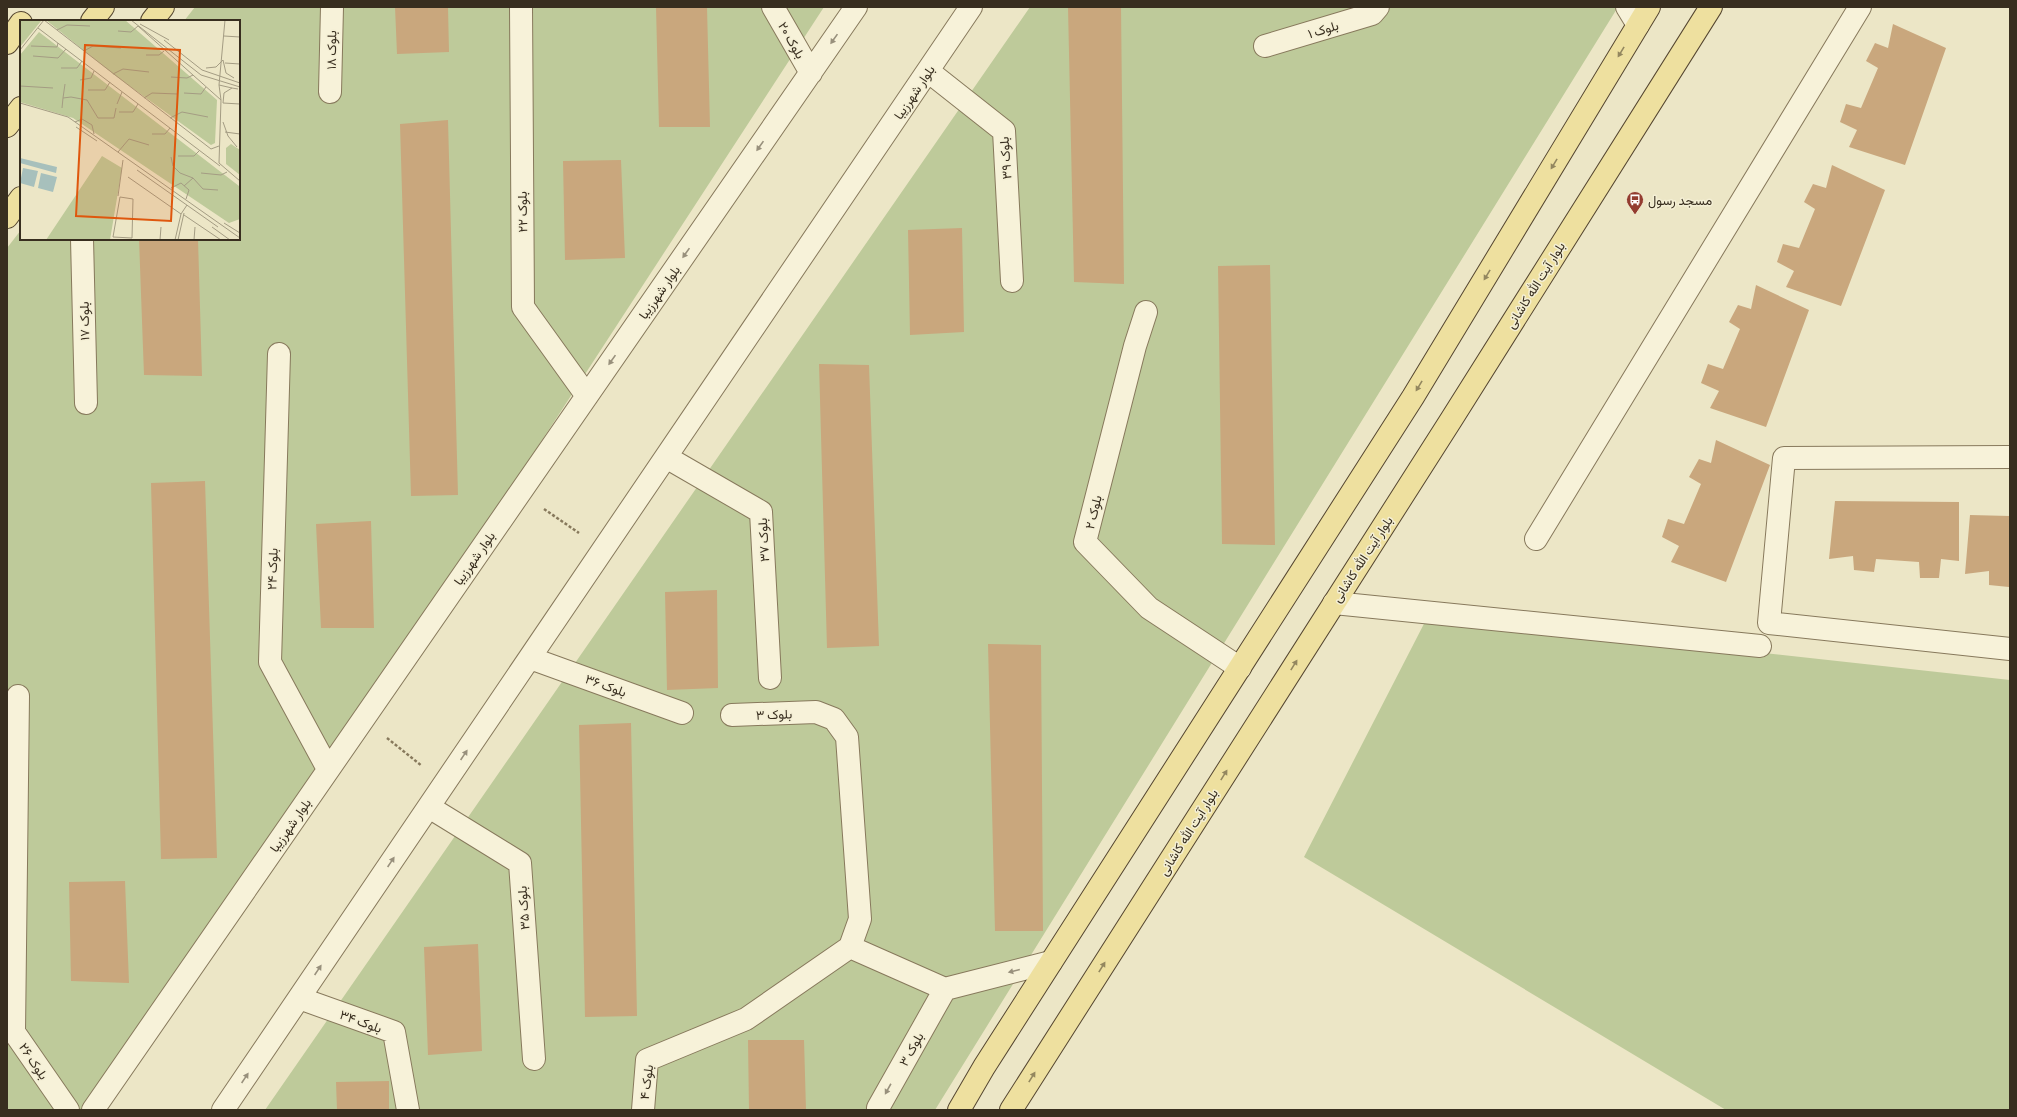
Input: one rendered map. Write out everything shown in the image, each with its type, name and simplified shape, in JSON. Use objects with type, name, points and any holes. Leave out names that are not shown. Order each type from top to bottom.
[{"type":"main road","points":[[23,20],[32,7]]},
{"type":"main road","points":[[93,20],[103,7]]},
{"type":"main road","points":[[153,20],[163,7]]},
{"type":"main road","name":"بلوار آیت الله کاشانی","points":[[1011,1110],[1711,7]]},
{"type":"main road","points":[[959,1110],[984,1067],[1413,397],[1638,13]]},
{"type":"main road","points":[[7,43],[20,25]]},
{"type":"main road","points":[[7,126],[20,109]]},
{"type":"main road","points":[[7,217],[20,199]]},
{"type":"street","name":"بلوک ۱۸","points":[[330,92],[332,7]]},
{"type":"street","name":"بلوک ۲۲","points":[[521,7],[523,307],[587,396]]},
{"type":"street","name":"بلوک ۲۰","points":[[773,7],[811,73]]},
{"type":"street","name":"بلوار شهرزیبا","points":[[92,1110],[856,7]]},
{"type":"street","name":"بلوار شهرزیبا","points":[[223,1110],[971,7]]},
{"type":"street","name":"بلوک ۱","points":[[1265,46],[1372,14],[1378,7]]},
{"type":"street","points":[[1536,539],[1860,7]]},
{"type":"street","name":"بلوک ۳۹","points":[[928,71],[1004,130],[1012,281]]},
{"type":"street","name":"بلوک ۱۷","points":[[82,240],[86,403]]},
{"type":"street","name":"بلوک ۲","points":[[1146,312],[1135,346],[1085,542],[1149,608],[1240,668]]},
{"type":"street","name":"بلوک ۲۴","points":[[279,354],[270,662],[328,769]]},
{"type":"street","name":"بلوک ۳۷","points":[[666,457],[761,512],[770,678]]},
{"type":"street","points":[[2010,457],[1784,458],[1769,622],[2010,649]]},
{"type":"street","points":[[1334,603],[1760,646]]},
{"type":"street","name":"بلوک ۳۶","points":[[530,658],[682,713]]},
{"type":"street","name":"بلوک ۲۶","points":[[18,696],[14,1032],[68,1110]]},
{"type":"street","name":"بلوک ۳","points":[[732,715],[816,712],[834,719],[847,737],[860,919],[850,947]]},
{"type":"street","name":"بلوک ۳۵","points":[[429,807],[520,863],[534,1059]]},
{"type":"street","points":[[850,947],[945,989],[1051,962]]},
{"type":"street","name":"بلوک ۴","points":[[643,1110],[647,1060],[746,1019],[850,947]]},
{"type":"street","name":"بلوک ۳","points":[[879,1110],[878,1108],[945,989]]},
{"type":"street","name":"بلوک ۳۴","points":[[299,998],[394,1032],[408,1110]]},
{"type":"path","points":[[520,492],[603,550]]},
{"type":"path","points":[[362,720],[445,783]]},
{"type":"green space","points":[[195,7],[824,7],[328,769],[86,1110],[7,1110],[7,248],[20,231],[20,240],[240,240],[240,20],[185,20]]},
{"type":"green space","points":[[1030,7],[1618,7],[935,1110],[265,1110]]},
{"type":"green space","points":[[1428,616],[2010,680],[2010,1110],[1726,1110],[1304,857]]},
{"type":"building","points":[[395,7],[448,7],[449,52],[397,54]]},
{"type":"building","points":[[656,7],[707,7],[710,127],[659,127]]},
{"type":"building","points":[[1068,7],[1121,7],[1124,284],[1074,282]]},
{"type":"building","points":[[1893,24],[1946,48],[1905,165],[1849,147],[1857,130],[1840,122],[1846,104],[1861,108],[1878,68],[1866,61],[1875,43],[1888,48]]},
{"type":"building","points":[[448,120],[458,495],[411,496],[400,124]]},
{"type":"building","points":[[621,160],[625,258],[565,260],[563,161]]},
{"type":"building","points":[[1832,165],[1885,190],[1841,306],[1786,287],[1794,271],[1777,262],[1783,244],[1799,248],[1815,209],[1804,202],[1813,184],[1826,188]]},
{"type":"building","points":[[962,228],[964,332],[910,335],[908,230]]},
{"type":"building","points":[[139,240],[198,240],[202,376],[144,375]]},
{"type":"building","points":[[1270,265],[1275,545],[1222,544],[1218,266]]},
{"type":"building","points":[[1756,285],[1809,310],[1766,427],[1710,408],[1719,391],[1701,383],[1708,364],[1723,369],[1740,329],[1729,322],[1738,305],[1751,309]]},
{"type":"building","points":[[819,364],[869,365],[879,646],[827,648]]},
{"type":"building","points":[[1716,440],[1770,465],[1726,582],[1671,562],[1679,546],[1662,537],[1668,519],[1684,524],[1701,484],[1689,477],[1699,459],[1711,463]]},
{"type":"building","points":[[205,481],[217,858],[161,859],[151,483]]},
{"type":"building","points":[[1835,501],[1959,502],[1959,561],[1941,559],[1939,578],[1920,578],[1919,562],[1876,559],[1874,572],[1854,570],[1853,556],[1829,559]]},
{"type":"building","points":[[1970,515],[2010,516],[2009,587],[1989,585],[1989,571],[1965,574]]},
{"type":"building","points":[[371,521],[374,628],[321,628],[316,524]]},
{"type":"building","points":[[717,590],[718,688],[667,690],[665,592]]},
{"type":"building","points":[[988,644],[1041,645],[1043,931],[995,931]]},
{"type":"building","points":[[631,723],[637,1016],[585,1017],[579,725]]},
{"type":"building","points":[[125,881],[129,983],[71,981],[69,882]]},
{"type":"building","points":[[478,944],[482,1051],[428,1055],[424,947]]},
{"type":"building","points":[[748,1040],[804,1040],[806,1110],[749,1110]]},
{"type":"building","points":[[389,1081],[389,1110],[337,1110],[336,1082]]},
{"type":"place","name":"مسجد رسول","points":[[1635,215]]}]
